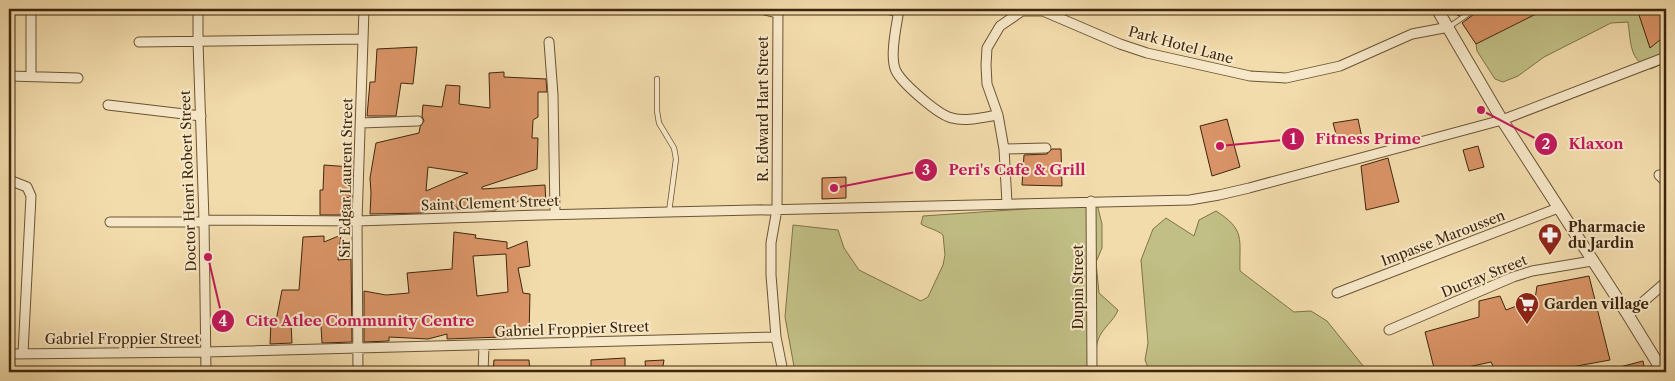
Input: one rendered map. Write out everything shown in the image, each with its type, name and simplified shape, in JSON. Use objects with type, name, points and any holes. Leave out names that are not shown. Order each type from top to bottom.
[{"type":"street","points":[[30,9],[31,76]]},
{"type":"street","name":"Doctor Henri Robert Street","points":[[198,9],[206,372]]},
{"type":"street","name":"Sir Edgar Laurent Street","points":[[358,372],[357,221],[364,9]]},
{"type":"street","points":[[761,9],[778,11]]},
{"type":"street","points":[[886,9],[899,10],[895,31],[894,59],[896,70],[908,86],[936,111],[952,118],[969,119],[998,114]]},
{"type":"street","points":[[1437,9],[1502,120],[1628,315],[1657,367],[1663,372]]},
{"type":"street","name":"R. Edward Hart Street","points":[[778,11],[777,209],[771,243],[771,275],[776,337],[783,372]]},
{"type":"street","name":"Park Hotel Lane","points":[[1007,203],[1004,149],[998,114],[988,84],[987,48],[1000,26],[1022,12],[1043,11],[1120,44],[1147,53],[1250,76],[1286,78],[1340,66],[1412,34],[1449,27]]},
{"type":"street","points":[[139,42],[363,39]]},
{"type":"street","points":[[549,42],[553,96],[555,214]]},
{"type":"street","name":"Saint Clement Street","points":[[110,222],[357,221],[555,214],[1091,201],[1166,201],[1219,195],[1502,120],[1666,58]]},
{"type":"street","points":[[9,76],[78,78]]},
{"type":"street","points":[[108,105],[201,116]]},
{"type":"street","points":[[360,123],[418,121]]},
{"type":"street","points":[[1004,149],[1046,148]]},
{"type":"street","points":[[1660,175],[1666,182]]},
{"type":"street","points":[[11,180],[27,187],[31,196],[23,353]]},
{"type":"street","name":"Dupin Street","points":[[1091,201],[1092,372]]},
{"type":"street","name":"Impasse Maroussen","points":[[1337,293],[1558,208]]},
{"type":"street","name":"Ducray Street","points":[[1389,330],[1532,270],[1592,261]]},
{"type":"street","points":[[1628,315],[1666,282]]},
{"type":"street","name":"Gabriel Froppier Street","points":[[9,354],[484,346],[776,337]]},
{"type":"street","points":[[483,372],[484,346]]},
{"type":"lane","points":[[1449,27],[1475,9]]},
{"type":"lane","points":[[657,79],[659,123],[674,148],[676,159],[670,212]]},
{"type":"shaded area","points":[[1487,9],[1666,9],[1666,62],[1651,69],[1644,66],[1632,50],[1628,22],[1611,23],[1544,57],[1518,76],[1503,82],[1495,79],[1477,51],[1476,44],[1481,20]]},
{"type":"shaded area","points":[[1097,204],[1102,224],[1102,248],[1096,262],[1099,293],[1118,310],[1098,340],[1095,372],[795,372],[785,317],[793,225],[838,230],[844,248],[859,270],[921,301],[928,297],[943,265],[945,255],[943,235],[921,224],[923,216]]},
{"type":"shaded area","points":[[1216,211],[1226,218],[1237,230],[1240,243],[1240,271],[1294,312],[1311,311],[1327,321],[1368,372],[1150,372],[1145,360],[1148,343],[1141,260],[1153,229],[1166,218],[1194,236],[1199,220]]},
{"type":"building","points":[[1454,9],[1468,9],[1458,16]]},
{"type":"building","points":[[1479,9],[1546,9],[1476,44],[1462,23]]},
{"type":"building","points":[[1637,9],[1666,9],[1666,35],[1650,48]]},
{"type":"building","points":[[417,47],[413,84],[401,83],[396,116],[367,116],[370,82],[375,82],[377,49]]},
{"type":"building","points":[[504,72],[504,77],[546,79],[547,92],[538,92],[538,117],[533,120],[532,138],[538,138],[537,169],[482,187],[482,189],[545,185],[546,205],[521,200],[495,210],[457,209],[457,207],[423,208],[423,213],[370,214],[370,178],[376,143],[419,133],[424,121],[422,116],[423,105],[442,107],[446,85],[460,86],[459,104],[490,108],[489,73]],"holes":[[[428,167],[468,173],[426,191]]]},
{"type":"building","points":[[1227,119],[1240,167],[1212,176],[1200,126]]},
{"type":"building","points":[[1358,119],[1362,138],[1338,141],[1333,123]]},
{"type":"building","points":[[1478,146],[1484,167],[1469,171],[1463,150]]},
{"type":"building","points":[[1052,149],[1061,149],[1062,186],[1022,185],[1024,155],[1047,154]]},
{"type":"building","points":[[1388,158],[1399,202],[1366,210],[1361,166]]},
{"type":"building","points":[[324,165],[351,167],[350,198],[345,197],[345,215],[320,215],[320,190],[323,190]]},
{"type":"building","points":[[846,177],[846,198],[822,199],[822,178]]},
{"type":"building","points":[[454,232],[476,235],[475,238],[507,242],[507,249],[527,241],[530,266],[518,268],[523,293],[530,294],[529,336],[447,339],[447,334],[428,339],[389,337],[389,341],[364,342],[364,291],[386,295],[409,293],[407,273],[452,269]],"holes":[[[506,254],[508,292],[477,296],[473,256]]]},
{"type":"building","points":[[341,235],[338,260],[351,259],[352,342],[322,343],[321,326],[291,323],[292,343],[270,344],[271,322],[276,321],[282,290],[299,290],[303,237],[324,236],[324,242]]},
{"type":"building","name":"Garden village","points":[[1589,276],[1610,360],[1544,372],[1496,372],[1491,362],[1445,372],[1435,372],[1425,332],[1479,317],[1479,301],[1500,296],[1506,310],[1535,299],[1537,286]]},
{"type":"building","points":[[625,358],[625,372],[591,372],[591,360]]},
{"type":"building","points":[[494,360],[529,360],[530,372],[493,372]]},
{"type":"building","points":[[664,360],[662,372],[646,372],[645,361]]},
{"type":"building","points":[[1643,361],[1645,372],[1613,372],[1612,369]]},
{"type":"place","name":"Klaxon","points":[[1481,110]]},
{"type":"place","name":"Fitness Prime","points":[[1220,146]]},
{"type":"place","name":"Peri's Cafe & Grill","points":[[834,188]]},
{"type":"place","name":"Pharmacie du Jardin","points":[[1550,256]]},
{"type":"place","name":"Cite Atlee Community Centre","points":[[208,257]]},
{"type":"place","name":"Garden village","points":[[1527,325]]}]
